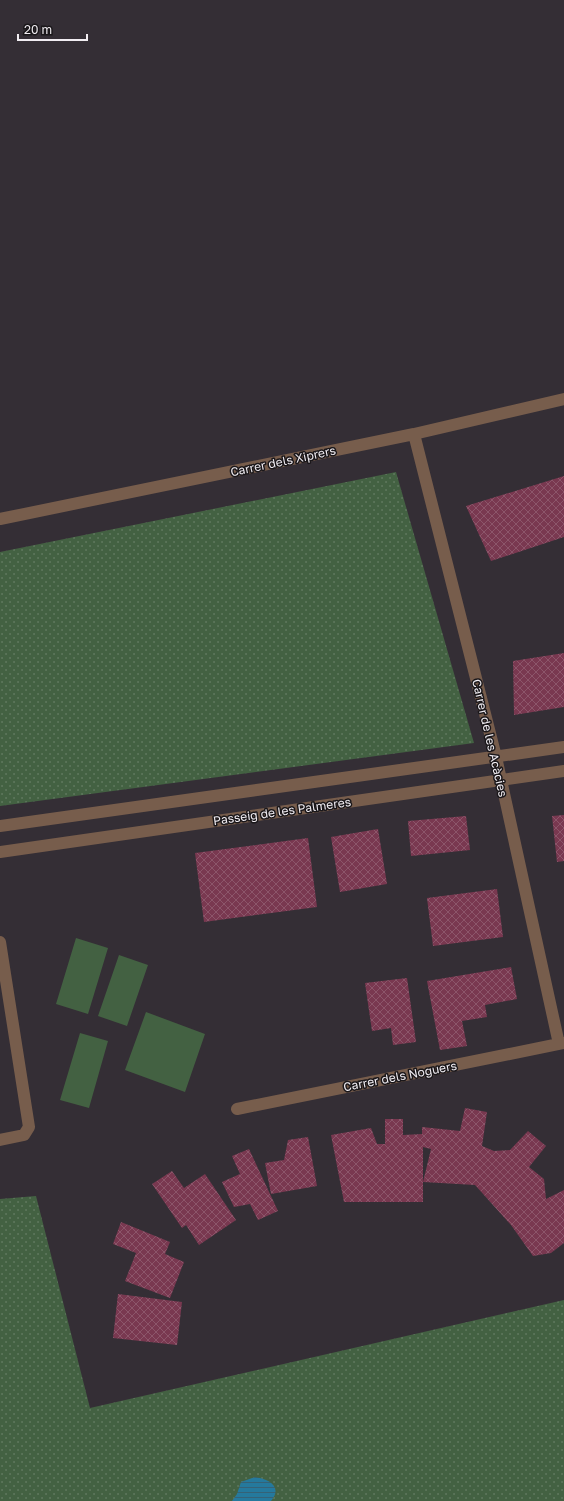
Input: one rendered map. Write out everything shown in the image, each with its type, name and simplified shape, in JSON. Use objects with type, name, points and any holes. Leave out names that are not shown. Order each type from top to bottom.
[{"type":"street","name":"Carrer dels Xiprers","points":[[0,519],[414,434],[564,398]]},
{"type":"street","name":"Carrer de les Acàcies","points":[[414,434],[496,757],[500,780],[562,1044]]},
{"type":"street","name":"Passeig de les Palmeres","points":[[0,826],[564,747]]},
{"type":"street","name":"Passeig de les Palmeres","points":[[0,852],[564,771]]},
{"type":"street","points":[[0,942],[29,1127],[24,1135],[0,1140]]},
{"type":"street","name":"Carrer dels Noguers","points":[[237,1109],[562,1044]]},
{"type":"green space","points":[[396,472],[474,743],[0,806],[0,552]]},
{"type":"green space","points":[[76,938],[108,948],[88,1014],[56,1004]]},
{"type":"green space","points":[[119,955],[148,965],[127,1026],[98,1016]]},
{"type":"green space","points":[[146,1012],[205,1034],[185,1092],[125,1070]]},
{"type":"green space","points":[[80,1033],[108,1041],[89,1108],[60,1100]]},
{"type":"green space","points":[[36,1196],[90,1408],[564,1300],[564,1501],[0,1501],[0,1199]]},
{"type":"water","points":[[255,1477],[273,1484],[276,1492],[271,1501],[232,1501],[237,1494],[241,1482]]},
{"type":"building","points":[[564,476],[564,537],[491,561],[466,506]]},
{"type":"building","points":[[564,653],[564,707],[514,715],[513,661]]},
{"type":"building","points":[[564,815],[564,861],[557,862],[552,816]]},
{"type":"building","points":[[466,816],[470,850],[411,856],[408,821]]},
{"type":"building","points":[[378,829],[387,884],[340,892],[331,837]]},
{"type":"building","points":[[308,838],[317,907],[204,922],[195,853]]},
{"type":"building","points":[[497,889],[503,937],[433,946],[427,898]]},
{"type":"building","points":[[511,967],[517,999],[485,1005],[487,1017],[462,1021],[467,1046],[440,1050],[427,981]]},
{"type":"building","points":[[407,978],[416,1042],[393,1045],[391,1028],[372,1031],[365,983]]},
{"type":"building","points":[[465,1108],[487,1112],[482,1146],[494,1151],[510,1150],[528,1131],[546,1146],[529,1167],[544,1179],[546,1199],[564,1190],[564,1243],[551,1253],[533,1256],[511,1225],[475,1185],[423,1182],[423,1202],[344,1202],[331,1135],[371,1128],[377,1144],[385,1144],[385,1119],[403,1119],[403,1135],[422,1134],[422,1127],[460,1131]],"holes":[[[423,1147],[431,1149],[423,1182]]]},
{"type":"building","points":[[308,1137],[317,1186],[271,1194],[265,1163],[284,1160],[288,1140]]},
{"type":"building","points":[[249,1149],[278,1211],[258,1220],[250,1204],[234,1207],[222,1182],[240,1174],[232,1156]]},
{"type":"building","points":[[172,1171],[184,1188],[205,1174],[236,1220],[199,1245],[186,1225],[182,1228],[152,1184]]},
{"type":"building","points":[[121,1222],[170,1242],[165,1254],[184,1262],[170,1298],[125,1281],[136,1253],[113,1244]]},
{"type":"building","points":[[118,1294],[182,1302],[177,1345],[113,1338]]}]
